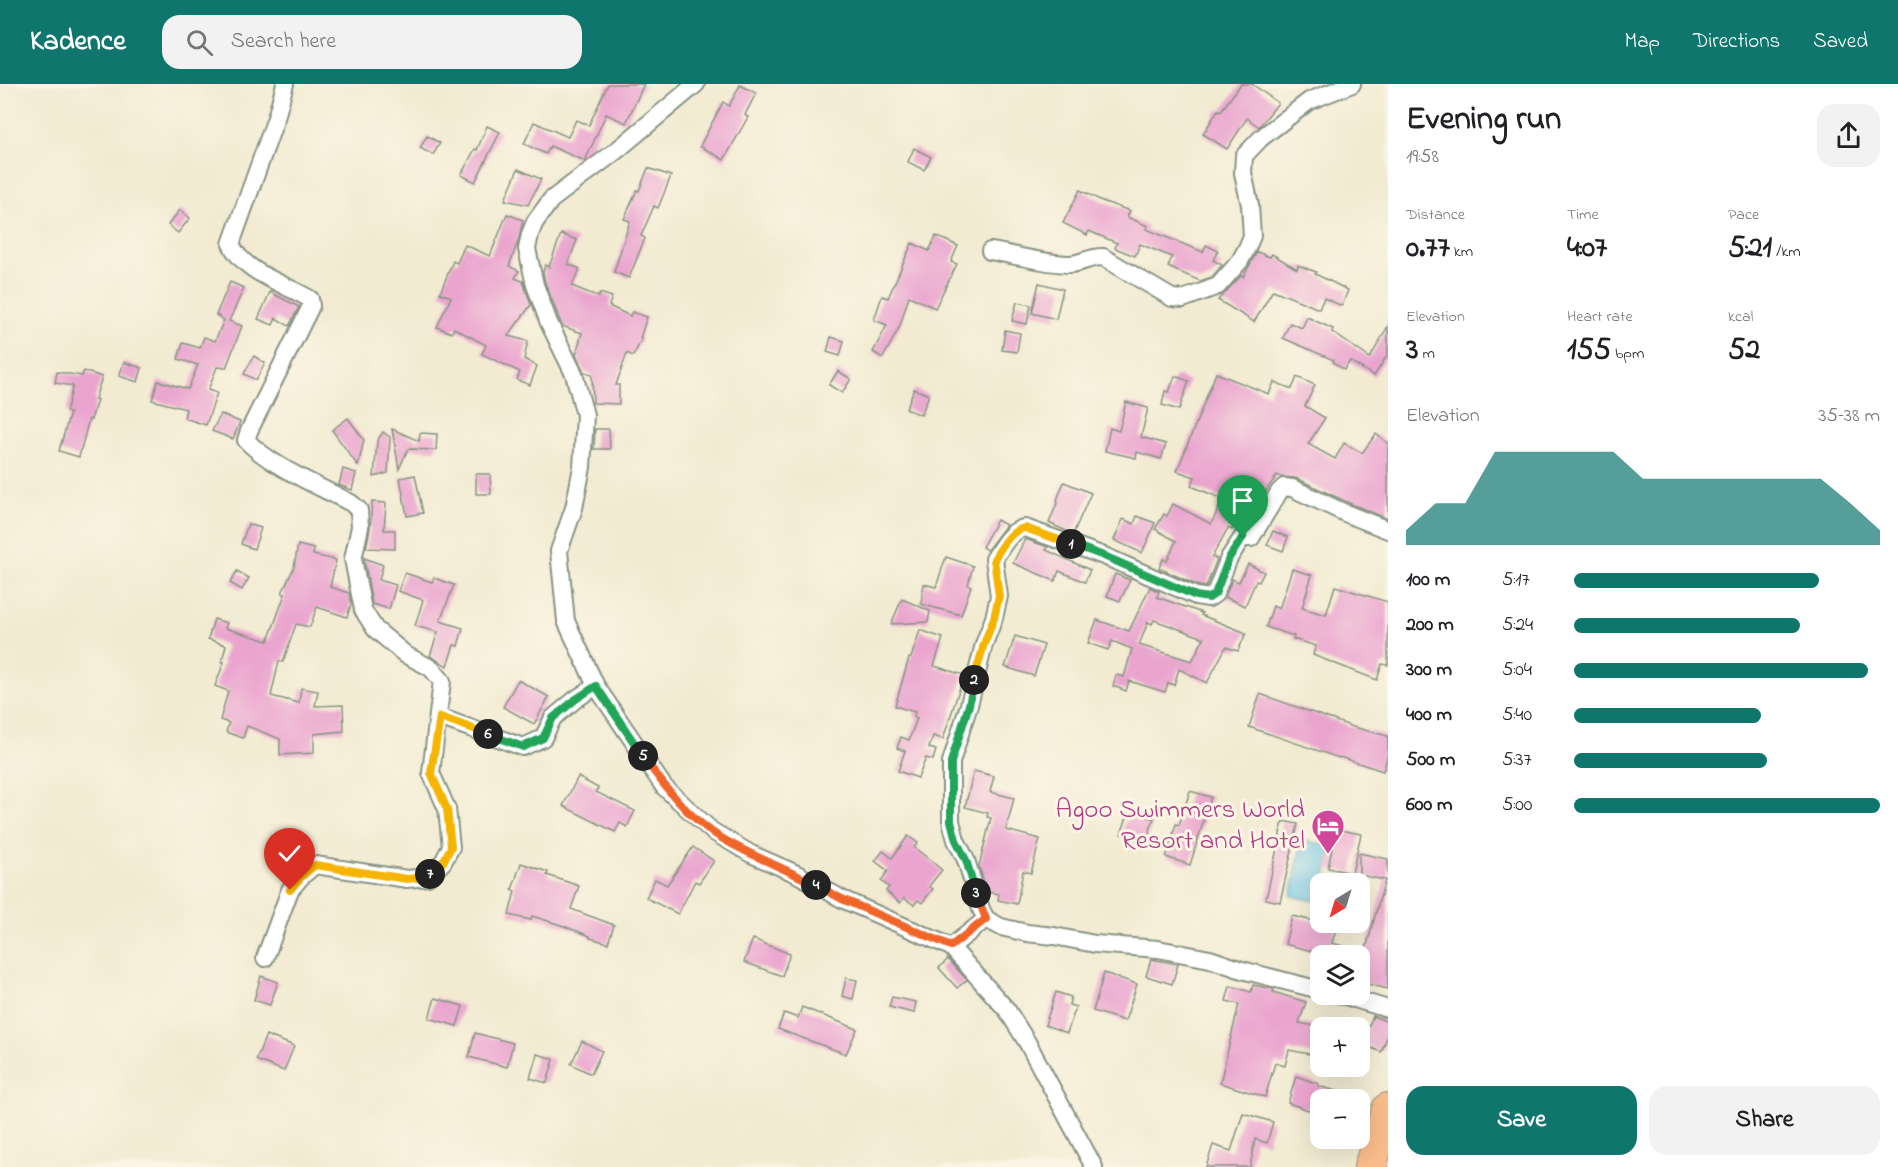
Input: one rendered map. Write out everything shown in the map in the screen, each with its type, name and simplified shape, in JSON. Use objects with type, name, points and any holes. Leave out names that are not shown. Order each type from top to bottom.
[{"type":"highway","points":[[1370,1167],[1388,1109]]},
{"type":"street","points":[[265,958],[290,890],[315,865],[407,879],[428,877],[443,862],[451,847],[447,809],[431,773],[440,717],[442,681],[431,668],[406,655],[375,629],[363,610],[353,559],[360,527],[359,510],[263,455],[246,440],[311,306],[310,299],[250,267],[237,256],[231,244],[276,118],[285,84]]},
{"type":"street","points":[[696,84],[616,151],[551,200],[535,222],[527,249],[535,285],[549,323],[574,374],[585,415],[580,477],[574,508],[559,550],[567,621],[596,686],[664,787],[712,831],[751,854],[797,874],[842,899],[951,946],[1007,1010],[1027,1042],[1094,1167]]},
{"type":"street","points":[[990,251],[1063,263],[1085,262],[1095,256],[1103,257],[1172,298],[1179,299],[1218,286],[1240,261],[1252,236],[1250,205],[1243,173],[1244,156],[1261,138],[1309,101],[1352,84]]},
{"type":"street","points":[[1310,987],[1242,970],[1210,959],[1158,949],[1095,945],[1027,933],[1001,927],[986,919],[951,821],[951,762],[999,596],[994,559],[1017,529],[1025,528],[1104,556],[1196,596],[1209,598],[1215,594],[1229,558],[1242,538],[1251,538],[1278,492],[1284,487],[1292,488],[1388,530]]},
{"type":"street","points":[[440,717],[523,747],[543,738],[553,718],[596,686]]},
{"type":"street","points":[[951,946],[986,919]]},
{"type":"street","points":[[1370,1004],[1388,1009]]},
{"type":"water","points":[[1302,840],[1332,846],[1327,873],[1310,873],[1310,900],[1291,896]]},
{"type":"building","points":[[608,84],[644,84],[626,123],[606,114],[585,161],[550,146],[546,154],[524,144],[534,122],[568,137],[576,120],[589,125]]},
{"type":"building","points":[[1241,84],[1252,84],[1278,103],[1259,127],[1247,118],[1227,149],[1203,134],[1218,110],[1221,111]]},
{"type":"building","points":[[740,85],[756,93],[745,115],[748,117],[724,160],[700,146],[723,102],[729,106]]},
{"type":"building","points":[[487,126],[500,132],[475,182],[461,175],[475,149],[477,150]]},
{"type":"building","points":[[427,136],[440,143],[433,155],[420,148]]},
{"type":"building","points":[[914,148],[931,157],[924,170],[908,162]]},
{"type":"building","points":[[648,168],[671,176],[658,208],[654,206],[641,236],[645,238],[629,278],[614,272],[630,221],[624,219]]},
{"type":"building","points":[[518,169],[541,179],[528,205],[505,200]]},
{"type":"building","points":[[1080,190],[1130,211],[1127,217],[1148,226],[1146,229],[1203,252],[1206,245],[1218,251],[1213,260],[1222,265],[1212,277],[1200,281],[1168,267],[1172,257],[1140,244],[1135,256],[1115,248],[1117,243],[1089,231],[1087,235],[1063,223]]},
{"type":"building","points":[[180,210],[190,218],[178,233],[168,225]]},
{"type":"building","points":[[507,214],[523,220],[509,266],[519,271],[515,278],[523,281],[531,305],[508,336],[528,341],[524,359],[537,366],[530,385],[517,380],[520,372],[482,354],[486,345],[454,328],[452,333],[437,327],[451,297],[440,293],[453,261],[457,263],[465,245],[490,256]]},
{"type":"building","points":[[561,234],[577,240],[568,264],[580,269],[572,286],[599,297],[600,293],[612,297],[609,306],[630,316],[632,312],[647,317],[640,338],[642,339],[633,356],[627,353],[616,385],[619,385],[619,404],[593,403],[592,374],[584,372],[576,354],[582,333],[562,326],[545,282],[543,272],[545,265],[549,267]]},
{"type":"building","points":[[936,236],[958,246],[951,262],[957,264],[935,308],[909,296],[900,326],[883,358],[873,352],[887,325],[874,320],[882,296],[888,298],[912,243],[929,251]]},
{"type":"building","points":[[1257,252],[1270,257],[1272,254],[1297,269],[1298,265],[1316,272],[1315,274],[1348,290],[1342,306],[1324,298],[1319,309],[1273,290],[1254,322],[1218,300],[1241,276],[1243,277]]},
{"type":"building","points":[[230,282],[244,288],[229,321],[242,326],[226,368],[217,367],[208,390],[217,393],[206,425],[184,418],[186,409],[152,400],[158,381],[188,389],[198,365],[178,359],[183,343],[200,348],[204,337],[215,341],[224,320],[216,315]]},
{"type":"building","points":[[1039,283],[1063,289],[1056,319],[1032,313]]},
{"type":"building","points":[[270,292],[299,307],[289,326],[276,318],[273,325],[258,319]]},
{"type":"building","points":[[1017,302],[1031,305],[1027,324],[1012,321]]},
{"type":"building","points":[[1307,317],[1333,329],[1332,332],[1370,358],[1388,326],[1388,354],[1374,376],[1350,361],[1344,370],[1333,362],[1334,360],[1283,338],[1290,323],[1302,328]]},
{"type":"building","points":[[1005,330],[1020,333],[1017,352],[1002,350]]},
{"type":"building","points":[[831,337],[844,341],[840,356],[827,352]]},
{"type":"building","points":[[254,356],[265,363],[256,380],[244,374]]},
{"type":"building","points":[[124,362],[142,368],[138,382],[119,376]]},
{"type":"building","points":[[84,371],[102,377],[79,457],[59,451],[70,413],[66,412],[73,386],[55,383],[57,372],[82,376]]},
{"type":"building","points":[[838,371],[851,379],[842,393],[829,385]]},
{"type":"building","points":[[1216,373],[1269,394],[1274,382],[1292,389],[1297,377],[1315,385],[1305,406],[1325,418],[1308,444],[1335,459],[1344,443],[1362,453],[1376,434],[1388,443],[1388,519],[1296,478],[1277,475],[1261,498],[1253,492],[1232,530],[1228,528],[1212,557],[1217,559],[1206,587],[1159,568],[1163,559],[1167,561],[1176,541],[1155,529],[1164,514],[1167,516],[1173,504],[1211,524],[1223,499],[1191,486],[1195,477],[1177,471]]},
{"type":"building","points":[[1175,376],[1189,381],[1179,410],[1162,405],[1165,391],[1169,392]]},
{"type":"building","points":[[914,389],[929,395],[921,415],[906,409]]},
{"type":"building","points":[[1126,402],[1148,408],[1141,437],[1166,444],[1161,459],[1137,452],[1136,458],[1105,451],[1110,428],[1119,431]]},
{"type":"building","points":[[221,414],[240,422],[233,439],[212,431]]},
{"type":"building","points":[[348,418],[364,440],[358,466],[332,430]]},
{"type":"building","points":[[392,429],[419,441],[420,433],[437,434],[436,450],[408,449],[399,469]]},
{"type":"building","points":[[595,429],[609,429],[610,449],[594,449]]},
{"type":"building","points":[[383,432],[390,437],[388,473],[374,477],[377,441]]},
{"type":"building","points":[[343,469],[356,473],[352,490],[339,485]]},
{"type":"building","points":[[476,474],[490,474],[491,494],[476,494]]},
{"type":"building","points":[[415,475],[423,513],[407,516],[400,478]]},
{"type":"building","points":[[1064,482],[1091,493],[1073,534],[1049,523]]},
{"type":"building","points":[[372,502],[386,503],[384,530],[395,530],[395,549],[366,548]]},
{"type":"building","points":[[1137,516],[1155,523],[1142,553],[1114,540],[1123,519],[1134,524]]},
{"type":"building","points":[[997,520],[1006,525],[987,550],[982,547]]},
{"type":"building","points":[[248,524],[261,528],[254,549],[241,544]]},
{"type":"building","points":[[1273,531],[1288,537],[1283,551],[1267,545]]},
{"type":"building","points":[[1025,539],[1048,547],[1046,550],[1090,570],[1085,582],[1059,571],[1055,581],[1013,563]]},
{"type":"building","points":[[298,545],[314,549],[313,555],[336,560],[330,587],[349,593],[351,604],[347,617],[317,607],[310,627],[296,624],[283,662],[279,661],[271,696],[299,703],[301,688],[318,691],[315,706],[343,705],[344,731],[314,734],[314,753],[280,755],[280,739],[247,726],[243,738],[226,732],[229,723],[220,720],[228,691],[215,686],[224,662],[222,662],[226,645],[208,639],[214,619],[227,623],[225,628],[268,641],[285,594],[282,593],[294,567]]},
{"type":"building","points":[[946,557],[973,566],[968,585],[971,586],[961,615],[921,604],[924,584],[936,587]]},
{"type":"building","points":[[364,558],[383,565],[379,580],[396,585],[389,609],[372,604]]},
{"type":"building","points":[[1248,564],[1264,572],[1259,582],[1256,581],[1245,606],[1225,597],[1232,579],[1239,582]]},
{"type":"building","points":[[1292,569],[1312,575],[1302,608],[1326,615],[1335,586],[1388,602],[1388,665],[1382,664],[1377,680],[1313,655],[1316,646],[1266,627],[1273,606],[1279,609]]},
{"type":"building","points":[[237,571],[249,578],[242,590],[230,583]]},
{"type":"building","points":[[405,573],[432,582],[434,578],[454,585],[440,621],[463,628],[458,646],[454,645],[447,666],[430,656],[438,632],[415,626],[423,600],[398,591]]},
{"type":"building","points":[[1115,574],[1130,580],[1120,601],[1107,596]]},
{"type":"building","points":[[1150,587],[1159,592],[1157,597],[1202,613],[1201,615],[1246,633],[1238,651],[1226,647],[1207,683],[1179,669],[1174,685],[1168,683],[1165,692],[1129,681],[1126,691],[1113,686],[1116,675],[1124,677],[1132,649],[1112,641],[1108,650],[1088,643],[1097,620],[1129,631]],"holes":[[[1154,620],[1204,638],[1192,661],[1139,645],[1148,622],[1152,624]]]},
{"type":"building","points":[[902,599],[930,611],[928,622],[891,624]]},
{"type":"building","points":[[920,630],[943,638],[934,666],[964,675],[943,739],[933,736],[929,748],[936,750],[933,760],[926,758],[918,778],[898,771],[905,751],[897,748],[901,737],[909,740],[917,718],[914,717],[915,712],[895,706]]},
{"type":"building","points":[[1015,636],[1044,645],[1034,676],[1005,667]]},
{"type":"building","points":[[518,680],[549,697],[534,724],[503,707]]},
{"type":"building","points":[[1260,694],[1353,727],[1388,736],[1388,755],[1383,771],[1249,727]]},
{"type":"building","points":[[974,771],[994,776],[990,792],[1014,798],[1006,830],[1040,839],[1031,873],[1023,871],[1017,904],[998,900],[999,894],[987,892],[979,866],[991,818],[987,817],[988,813],[965,807]]},
{"type":"building","points":[[578,777],[598,788],[596,792],[635,811],[627,827],[620,823],[615,832],[563,806]]},
{"type":"building","points":[[1190,791],[1211,797],[1190,865],[1166,857],[1176,824],[1179,825]]},
{"type":"building","points":[[1130,809],[1154,819],[1145,844],[1121,834]]},
{"type":"building","points":[[1283,821],[1298,824],[1280,902],[1266,899]]},
{"type":"building","points":[[1336,829],[1361,834],[1352,873],[1328,868]]},
{"type":"building","points":[[908,836],[918,843],[914,847],[942,870],[929,886],[933,889],[922,903],[918,900],[914,905],[904,898],[900,903],[886,891],[889,887],[881,881],[888,871],[875,861],[883,851],[892,858]]},
{"type":"building","points":[[693,847],[714,861],[699,883],[695,881],[678,914],[646,898],[655,879],[667,885]]},
{"type":"building","points":[[1359,853],[1388,859],[1388,989],[1370,985],[1370,945],[1367,945],[1385,880],[1370,877],[1370,873],[1359,873]]},
{"type":"building","points":[[521,863],[579,886],[571,909],[614,925],[608,943],[532,916],[531,920],[509,915],[515,891],[512,890]]},
{"type":"building","points":[[1292,916],[1310,920],[1310,933],[1335,933],[1332,943],[1339,945],[1310,945],[1310,951],[1285,944]]},
{"type":"building","points":[[753,939],[790,954],[782,976],[744,962]]},
{"type":"building","points":[[948,959],[967,980],[957,988],[939,968]]},
{"type":"building","points":[[1151,959],[1178,964],[1172,984],[1146,976]]},
{"type":"building","points":[[1104,973],[1137,984],[1125,1021],[1093,1011]]},
{"type":"building","points":[[261,976],[278,982],[270,1005],[254,1000]]},
{"type":"building","points":[[846,978],[857,980],[853,999],[842,996]]},
{"type":"building","points":[[1253,985],[1274,989],[1273,992],[1306,1002],[1299,1023],[1310,1025],[1310,1054],[1289,1050],[1285,1066],[1275,1063],[1265,1097],[1220,1083],[1239,1004],[1226,1001],[1230,986],[1251,992]]},
{"type":"building","points":[[1056,992],[1071,997],[1069,1005],[1076,1007],[1067,1033],[1045,1025]]},
{"type":"building","points":[[892,997],[916,1002],[914,1013],[889,1007]]},
{"type":"building","points":[[435,998],[463,1006],[457,1026],[429,1018]]},
{"type":"building","points":[[802,1007],[857,1029],[846,1054],[778,1029],[784,1013],[798,1018]]},
{"type":"building","points":[[1373,1016],[1388,1022],[1388,1035],[1381,1052],[1370,1048],[1370,1023]]},
{"type":"building","points":[[475,1033],[513,1043],[507,1067],[469,1057]]},
{"type":"building","points":[[266,1035],[294,1046],[284,1071],[256,1060]]},
{"type":"building","points":[[582,1041],[602,1051],[591,1074],[571,1064]]},
{"type":"building","points":[[537,1054],[554,1059],[547,1083],[530,1078]]},
{"type":"building","points":[[1296,1076],[1329,1089],[1310,1089],[1310,1111],[1288,1103]]},
{"type":"building","points":[[1243,1113],[1273,1122],[1267,1143],[1255,1139],[1250,1167],[1206,1167],[1213,1145],[1231,1151]]},
{"type":"place","name":"Agoo Swimmers World Resort and Hotel","points":[[1328,855]]},
{"type":"route","points":[[290,890],[315,865],[407,879],[428,877],[443,862],[451,847],[447,809],[431,773],[440,717],[523,747],[543,738],[553,718],[596,686],[664,787],[712,831],[751,854],[797,874],[842,899],[951,946],[986,919],[951,821],[951,762],[969,705],[984,644],[994,618],[999,596],[993,565],[1000,550],[1017,529],[1025,528],[1104,556],[1196,596],[1209,598],[1215,594],[1229,558],[1243,537]]}]
